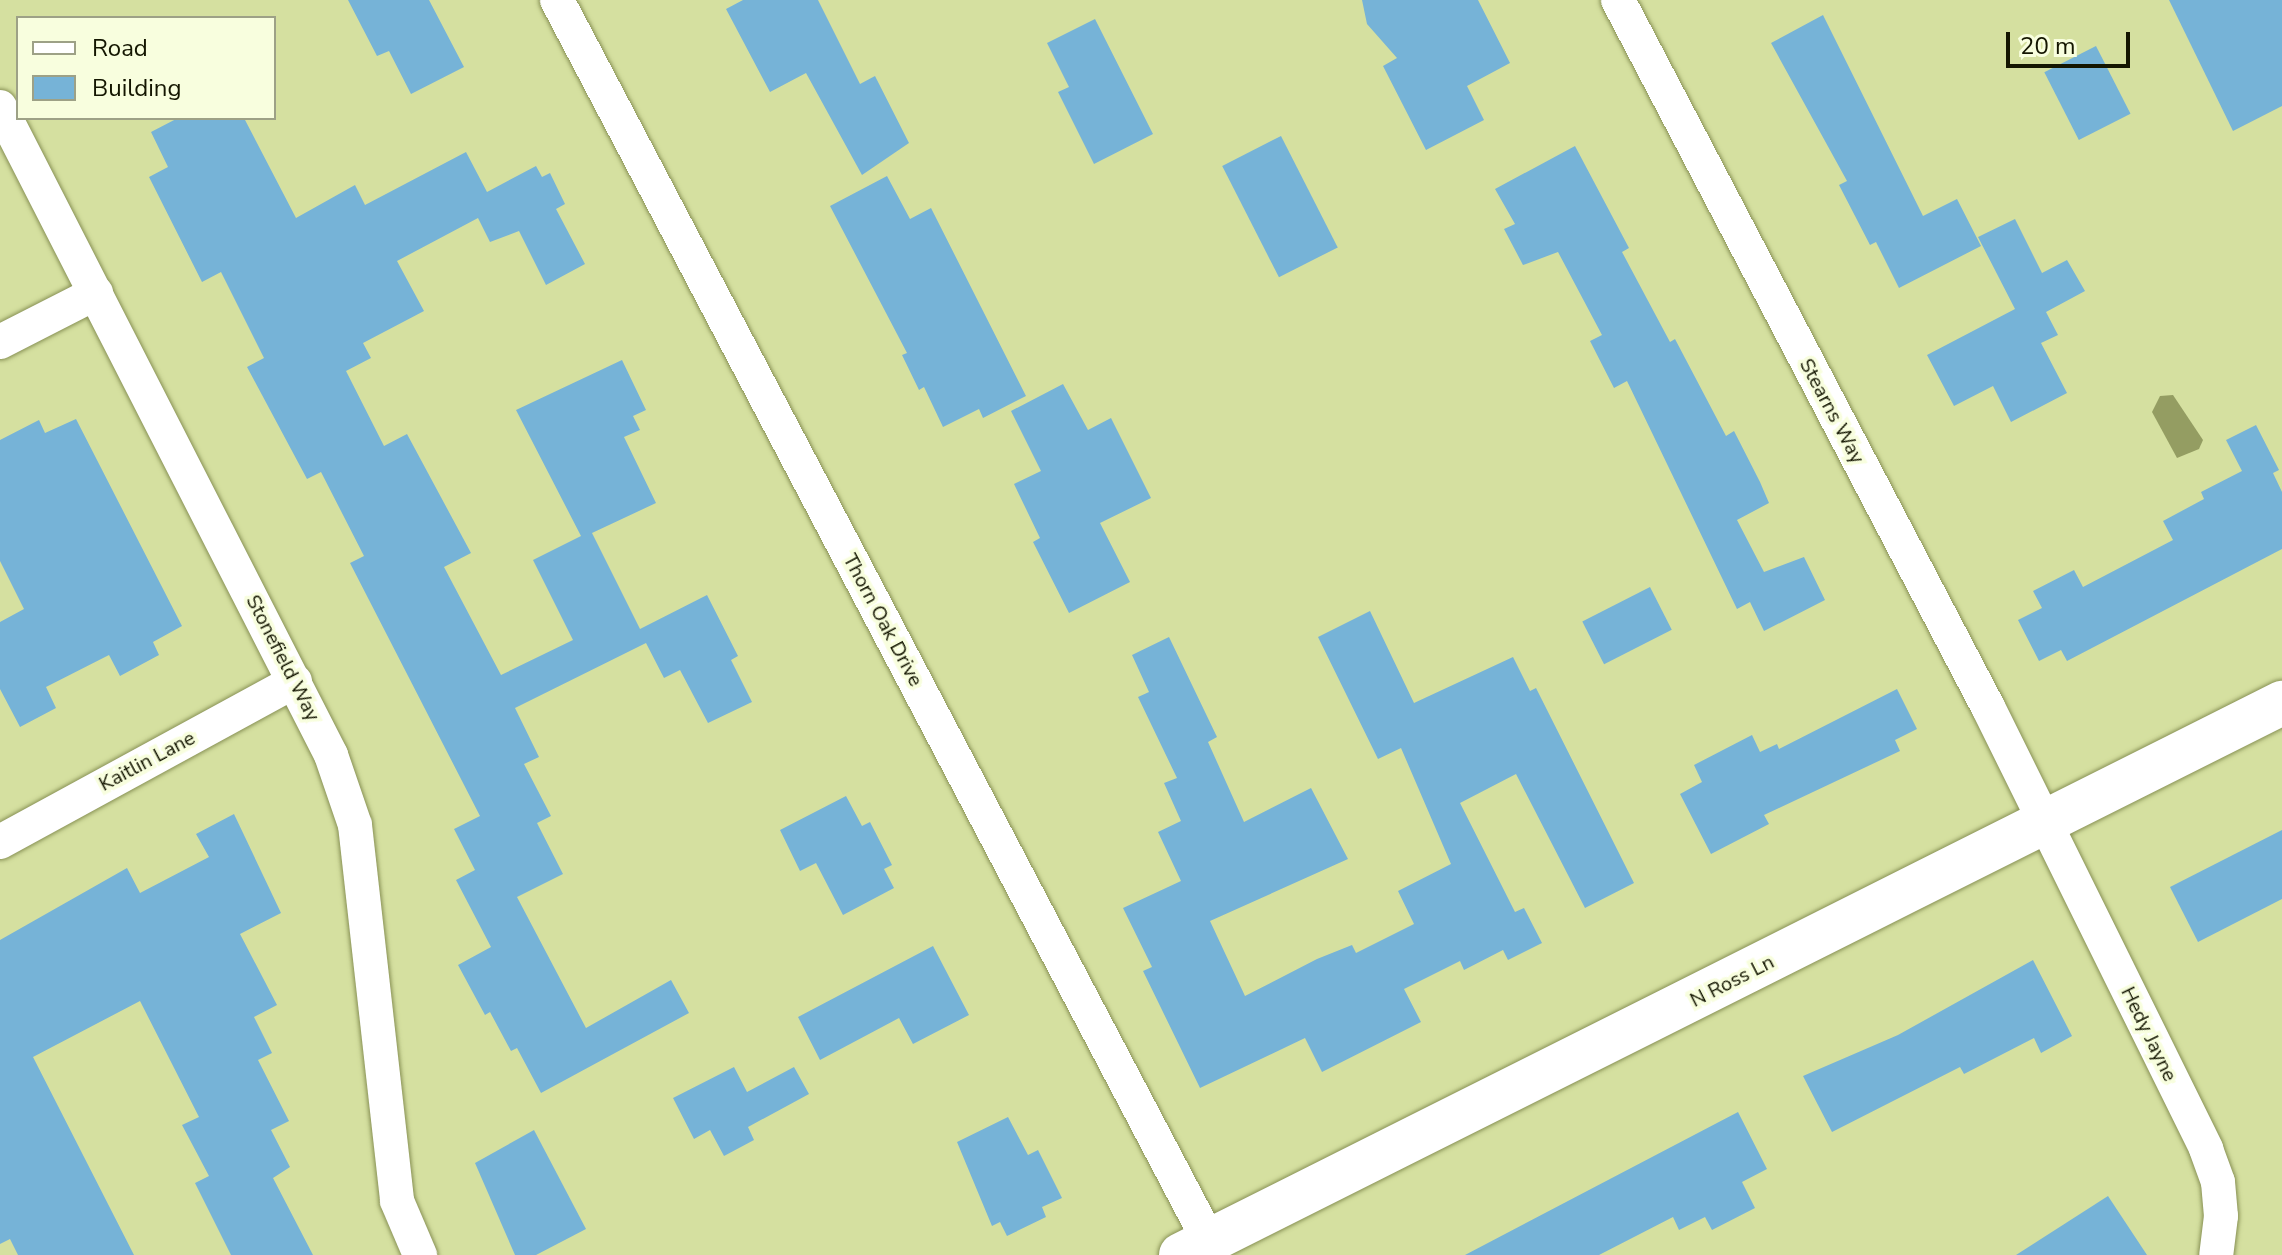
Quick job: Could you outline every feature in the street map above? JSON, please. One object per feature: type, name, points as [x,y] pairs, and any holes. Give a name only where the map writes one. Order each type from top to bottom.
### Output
[{"type":"main road","name":"N Ross Ln","points":[[1195,1248],[2282,703]]},
{"type":"street","name":"Thorn Oak Drive","points":[[557,0],[1195,1248]]},
{"type":"street","name":"Stearns Way","points":[[1618,0],[2046,822]]},
{"type":"street","name":"Stonefield Way","points":[[0,107],[331,755],[355,825],[388,1149],[397,1201],[420,1255]]},
{"type":"street","points":[[0,342],[96,293]]},
{"type":"street","name":"Kaitlin Lane","points":[[0,842],[295,681]]},
{"type":"street","name":"Hedy Jayne","points":[[2046,822],[2206,1149],[2220,1205],[2216,1255]]},
{"type":"shaded area","points":[[2173,395],[2203,440],[2199,449],[2177,458],[2152,412],[2160,396]]},
{"type":"building","points":[[348,0],[429,0],[464,67],[411,94],[389,51],[377,56]]},
{"type":"building","points":[[743,0],[818,0],[860,84],[875,76],[909,143],[862,175],[806,73],[770,92],[726,9]]},
{"type":"building","points":[[1362,0],[1478,0],[1510,63],[1467,86],[1484,120],[1426,150],[1383,66],[1397,58],[1367,24]]},
{"type":"building","points":[[2169,0],[2282,0],[2282,106],[2233,131]]},
{"type":"building","points":[[1823,15],[1923,216],[1957,199],[1981,246],[1899,288],[1876,242],[1870,245],[1839,185],[1847,181],[1771,43]]},
{"type":"building","points":[[1095,19],[1153,134],[1094,164],[1058,92],[1069,87],[1047,43]]},
{"type":"building","points":[[2096,46],[2131,114],[2079,140],[2044,72]]},
{"type":"building","points":[[174,120],[245,120],[296,218],[355,185],[365,205],[466,152],[487,192],[536,166],[542,177],[550,173],[565,204],[556,209],[585,264],[546,285],[519,231],[490,242],[478,218],[397,261],[424,311],[363,343],[371,358],[346,371],[384,446],[407,434],[471,553],[444,567],[501,675],[573,640],[533,560],[581,536],[516,410],[622,360],[646,410],[633,416],[640,430],[624,437],[656,503],[592,533],[640,629],[707,595],[738,656],[731,660],[752,702],[708,723],[680,670],[664,678],[646,643],[515,708],[539,757],[524,764],[551,816],[537,823],[563,874],[517,897],[586,1028],[671,980],[689,1013],[541,1093],[517,1048],[511,1051],[490,1012],[485,1015],[458,965],[491,947],[456,880],[475,870],[454,829],[480,816],[350,563],[364,556],[321,472],[307,479],[247,367],[264,358],[221,272],[202,282],[149,177],[168,167],[151,132]]},
{"type":"building","points":[[1281,136],[1338,247],[1279,277],[1222,166]]},
{"type":"building","points":[[1575,146],[1629,248],[1622,252],[1670,342],[1675,339],[1726,436],[1734,431],[1760,482],[1769,503],[1737,520],[1764,572],[1804,557],[1825,600],[1764,631],[1750,602],[1737,609],[1627,381],[1614,388],[1590,341],[1602,335],[1558,252],[1523,265],[1504,229],[1515,224],[1495,189]]},
{"type":"building","points":[[887,176],[910,219],[931,208],[1026,396],[983,418],[979,409],[943,427],[924,387],[919,390],[902,355],[907,353],[830,206]]},
{"type":"building","points":[[2015,219],[2042,273],[2067,260],[2085,291],[2046,312],[2058,335],[2041,343],[2067,393],[2011,422],[1993,386],[1954,406],[1927,355],[2015,309],[1978,237]]},
{"type":"building","points":[[1063,384],[1088,430],[1111,418],[1151,498],[1100,523],[1130,582],[1069,613],[1033,542],[1040,538],[1014,484],[1041,471],[1011,411]]},
{"type":"building","points":[[76,419],[182,626],[153,642],[159,655],[120,676],[109,655],[46,687],[56,708],[20,727],[0,689],[0,622],[24,609],[0,561],[0,440],[39,420],[45,433]]},
{"type":"building","points":[[2256,425],[2279,470],[2273,473],[2282,492],[2282,549],[2067,661],[2061,650],[2039,661],[2018,620],[2042,608],[2033,591],[2074,570],[2083,587],[2173,540],[2163,521],[2204,499],[2201,492],[2242,471],[2226,440]]},
{"type":"building","points":[[1650,587],[1672,630],[1604,664],[1582,622]]},
{"type":"building","points":[[1370,611],[1414,703],[1513,657],[1530,691],[1536,688],[1634,883],[1585,908],[1516,774],[1460,803],[1515,912],[1524,908],[1542,943],[1508,960],[1503,950],[1464,970],[1460,961],[1404,989],[1421,1022],[1322,1072],[1305,1038],[1200,1088],[1143,971],[1152,967],[1123,908],[1181,881],[1158,832],[1181,821],[1164,783],[1177,778],[1138,697],[1149,692],[1132,655],[1169,637],[1217,737],[1208,742],[1244,822],[1311,788],[1348,859],[1210,921],[1245,996],[1317,959],[1352,945],[1356,953],[1414,924],[1398,891],[1451,864],[1401,748],[1378,759],[1318,637]]},
{"type":"building","points":[[1897,689],[1917,729],[1895,740],[1900,751],[1764,815],[1769,824],[1711,854],[1680,794],[1702,782],[1694,765],[1752,735],[1760,752],[1777,744],[1779,749]]},
{"type":"building","points":[[846,796],[862,826],[870,822],[892,865],[884,869],[894,888],[843,915],[816,863],[800,871],[780,830]]},
{"type":"building","points":[[234,814],[281,913],[240,934],[277,1005],[254,1017],[272,1053],[258,1060],[289,1121],[271,1130],[290,1167],[273,1178],[313,1255],[231,1255],[195,1183],[209,1176],[182,1125],[199,1117],[140,1001],[33,1057],[134,1255],[18,1255],[10,1239],[0,1244],[0,940],[127,868],[140,893],[209,857],[196,834]]},
{"type":"building","points":[[2282,830],[2282,899],[2198,942],[2170,887]]},
{"type":"building","points":[[933,946],[969,1015],[913,1044],[899,1018],[820,1060],[798,1017]]},
{"type":"building","points":[[2033,960],[2072,1036],[2041,1053],[2034,1038],[1964,1074],[1960,1067],[1832,1132],[1803,1076],[1898,1035]]},
{"type":"building","points":[[734,1067],[747,1092],[794,1067],[809,1094],[748,1127],[754,1140],[724,1156],[710,1130],[694,1139],[673,1098]]},
{"type":"building","points":[[1738,1112],[1767,1169],[1742,1182],[1755,1208],[1712,1230],[1705,1217],[1679,1230],[1673,1217],[1599,1255],[1465,1255]]},
{"type":"building","points":[[1008,1117],[1028,1155],[1038,1150],[1062,1198],[1042,1207],[1046,1217],[1007,1236],[1000,1222],[992,1226],[957,1142]]},
{"type":"building","points":[[534,1130],[586,1229],[536,1255],[515,1255],[475,1163]]},
{"type":"building","points":[[2108,1196],[2147,1255],[2016,1255]]}]
